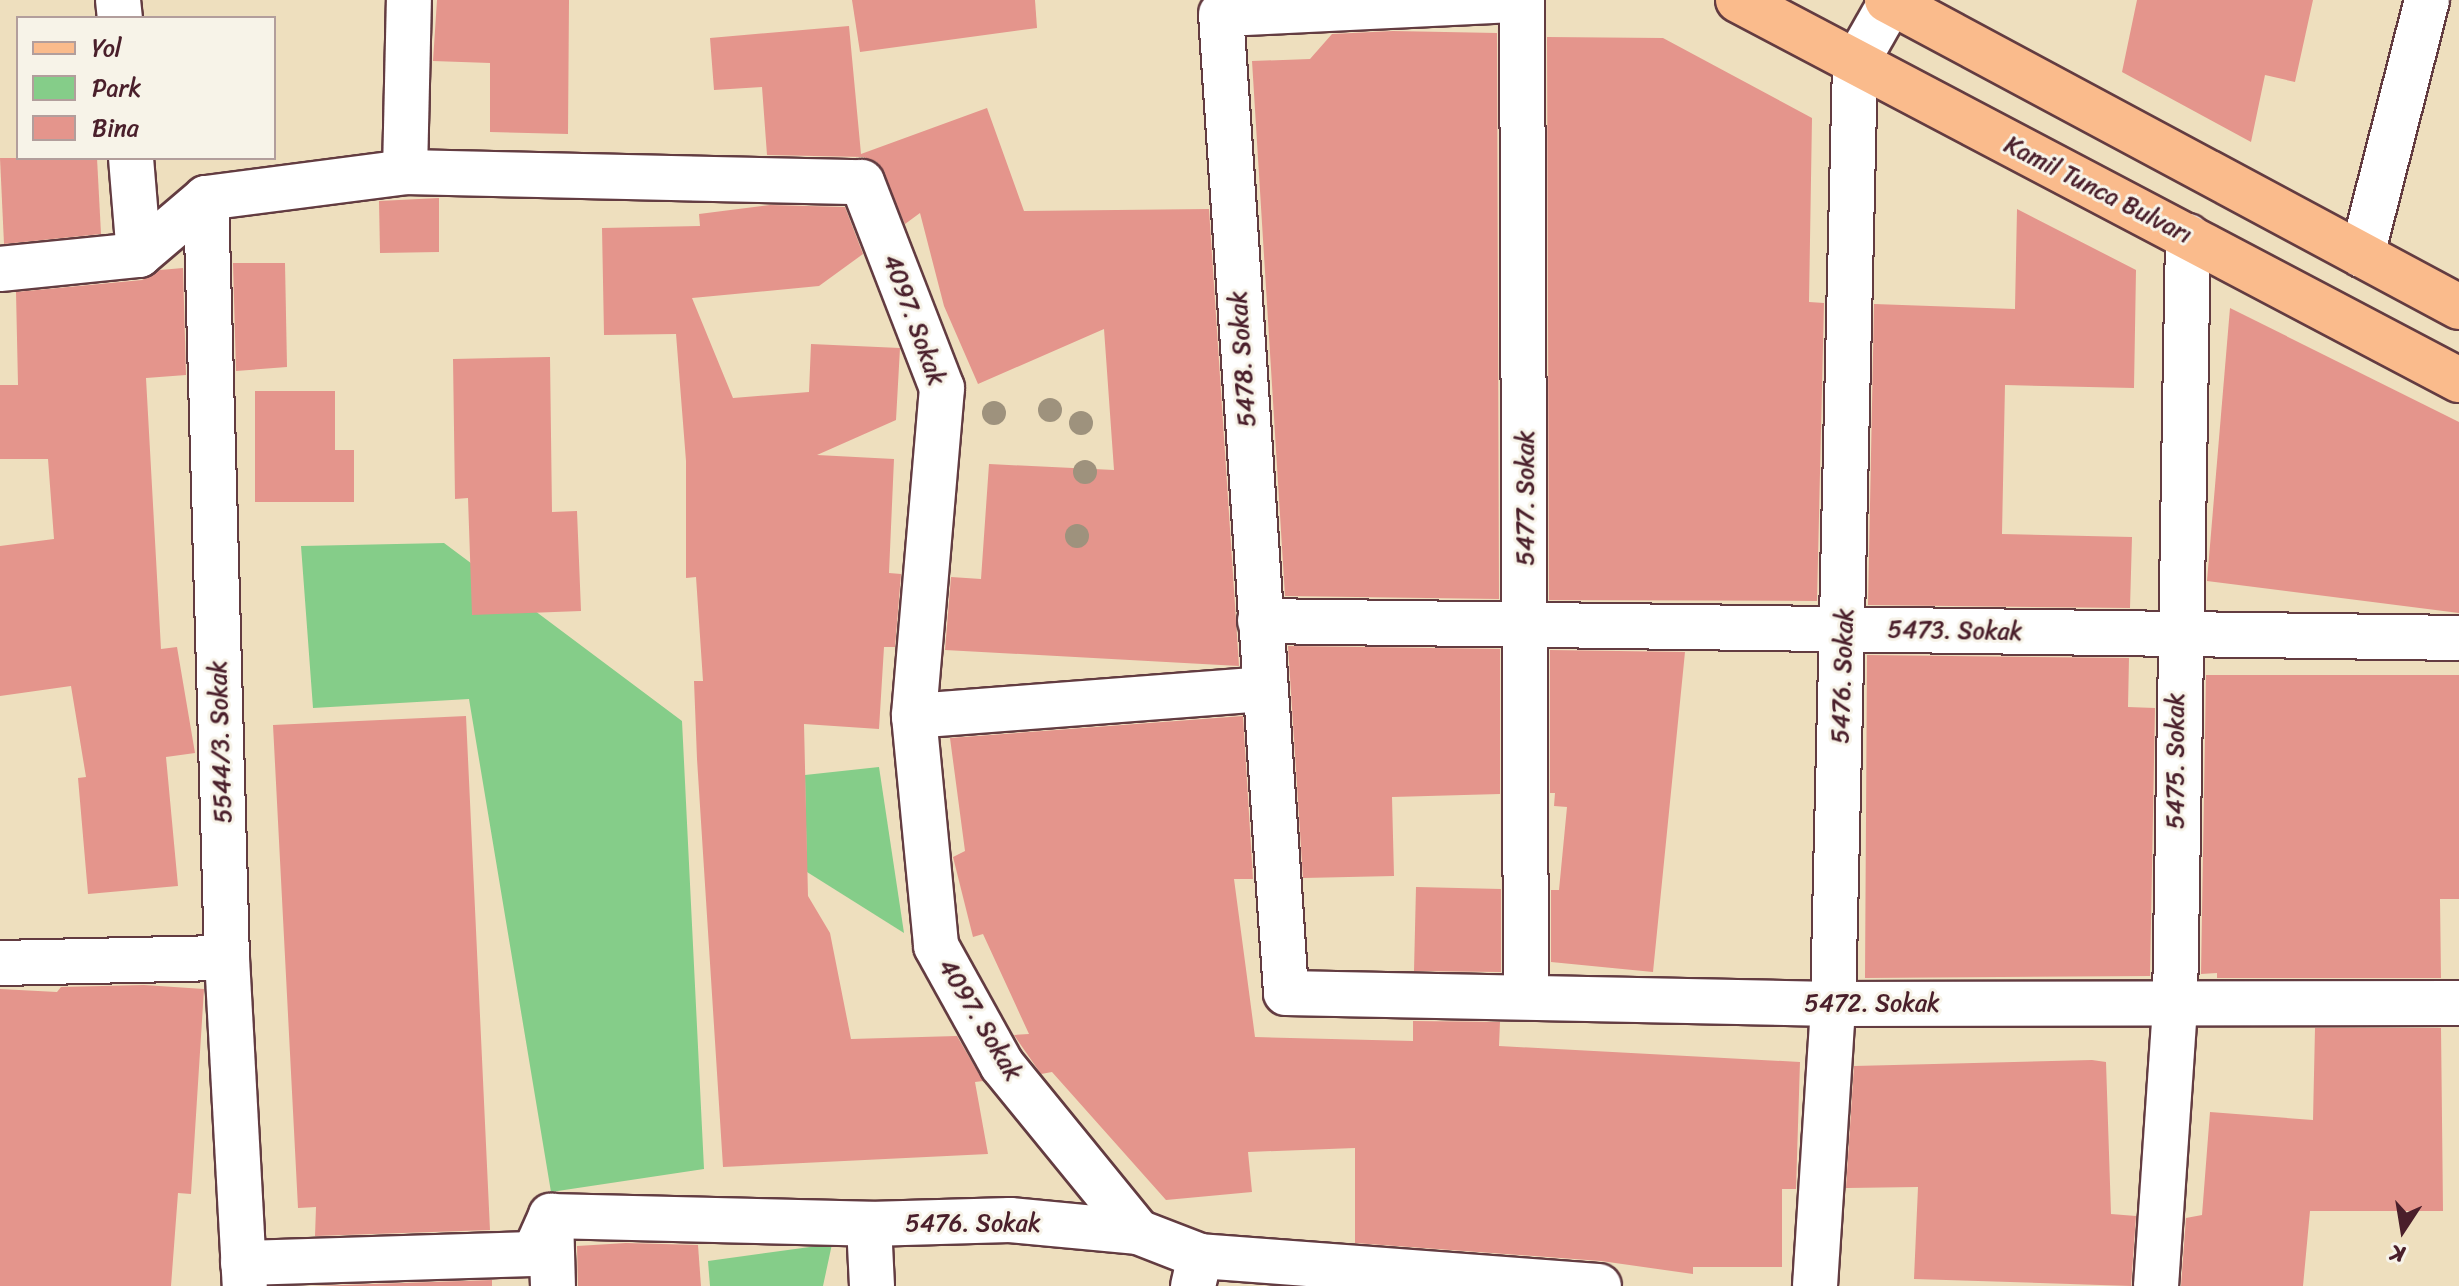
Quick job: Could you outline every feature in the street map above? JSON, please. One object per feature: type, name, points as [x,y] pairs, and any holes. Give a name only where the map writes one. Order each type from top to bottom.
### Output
[{"type":"main road","name":"Kamil Tunca Bulvarı","points":[[1738,0],[1855,65],[2459,380]]},
{"type":"main road","points":[[1890,0],[2459,307]]},
{"type":"street","points":[[405,172],[409,0]]},
{"type":"street","name":"5478. Sokak","points":[[1286,993],[1215,7],[1512,0]]},
{"type":"street","name":"5477. Sokak","points":[[1522,0],[1527,625],[1526,995]]},
{"type":"street","points":[[1855,65],[1890,0]]},
{"type":"street","points":[[2362,255],[2427,0]]},
{"type":"street","name":"5476. Sokak","points":[[1815,1286],[1833,1004],[1855,65]]},
{"type":"street","points":[[131,160],[139,255]]},
{"type":"street","name":"4097. Sokak","points":[[206,198],[405,172],[862,182],[942,388],[914,716],[936,946],[1002,1065],[1138,1232],[1197,1271]]},
{"type":"street","points":[[0,269],[139,255],[206,198]]},
{"type":"street","name":"5544/3. Sokak","points":[[206,198],[227,958],[244,1274]]},
{"type":"street","name":"5475. Sokak","points":[[2156,1286],[2175,1004],[2177,634],[2188,236]]},
{"type":"street","name":"5473. Sokak","points":[[1260,621],[2459,638]]},
{"type":"street","points":[[914,716],[1264,689]]},
{"type":"street","points":[[0,963],[227,958]]},
{"type":"street","name":"5472. Sokak","points":[[1286,993],[1526,995],[1833,1004],[2459,1003]]},
{"type":"street","points":[[244,1274],[534,1254],[551,1216]]},
{"type":"street","points":[[551,1216],[869,1224]]},
{"type":"street","points":[[551,1216],[553,1286]]},
{"type":"street","name":"5476. Sokak","points":[[872,1286],[869,1224],[1010,1220],[1138,1232]]},
{"type":"street","points":[[1197,1271],[1599,1286]]},
{"type":"green space","points":[[444,543],[682,721],[704,1169],[551,1192],[469,699],[313,708],[301,546]]},
{"type":"green space","points":[[879,767],[904,933],[807,872],[805,775]]},
{"type":"green space","points":[[832,1244],[823,1286],[710,1286],[708,1261]]},
{"type":"building","points":[[437,0],[569,0],[568,134],[490,132],[490,63],[433,61]]},
{"type":"building","points":[[852,0],[1035,0],[1037,28],[860,52]]},
{"type":"building","points":[[2137,0],[2313,0],[2295,82],[2265,75],[2251,142],[2122,72]]},
{"type":"building","points":[[849,26],[861,154],[987,108],[1024,211],[1209,209],[1239,666],[945,650],[951,577],[981,579],[989,464],[1114,470],[1104,329],[978,384],[944,306],[920,213],[905,224],[877,162],[863,157],[767,155],[762,87],[714,90],[710,38]]},
{"type":"building","points":[[1393,31],[1497,33],[1499,599],[1285,596],[1252,61],[1310,59],[1332,34]]},
{"type":"building","points":[[1547,37],[1663,38],[1812,118],[1809,302],[1824,303],[1817,601],[1549,600]]},
{"type":"building","points":[[0,158],[97,160],[101,234],[4,244]]},
{"type":"building","points":[[439,198],[439,252],[380,253],[379,201]]},
{"type":"building","points":[[770,205],[845,207],[863,254],[819,286],[692,298],[733,398],[809,392],[811,344],[900,348],[896,420],[817,455],[894,459],[889,573],[901,574],[895,647],[884,647],[879,729],[804,724],[808,896],[830,933],[851,1039],[957,1036],[983,1081],[975,1082],[988,1154],[723,1167],[697,759],[694,681],[703,681],[696,577],[686,578],[686,461],[676,334],[604,335],[602,228],[700,226],[699,214]]},
{"type":"building","points":[[2017,209],[2136,270],[2134,388],[2005,385],[2002,534],[2132,537],[2130,608],[1868,605],[1874,304],[2015,309]]},
{"type":"building","points":[[233,263],[285,263],[287,367],[236,371]]},
{"type":"building","points":[[183,268],[186,375],[146,378],[161,649],[177,647],[195,753],[166,757],[178,886],[88,894],[78,778],[86,777],[71,686],[0,696],[0,546],[54,539],[48,459],[0,459],[0,385],[18,385],[16,292],[142,280],[160,270]]},
{"type":"building","points":[[2230,308],[2459,422],[2459,613],[2207,581]]},
{"type":"building","points":[[550,357],[552,512],[577,511],[581,611],[472,615],[468,498],[455,499],[453,359]]},
{"type":"building","points":[[255,391],[335,391],[335,450],[354,450],[354,502],[255,502]]},
{"type":"building","points":[[1288,646],[1500,649],[1500,794],[1392,797],[1394,876],[1303,878]]},
{"type":"building","points":[[1550,650],[1685,652],[1653,972],[1551,962],[1551,890],[1559,890],[1567,807],[1554,806],[1555,793],[1550,793]]},
{"type":"building","points":[[1867,655],[2129,658],[2128,707],[2155,708],[2150,976],[1865,978]]},
{"type":"building","points":[[2206,675],[2459,675],[2459,899],[2440,899],[2441,978],[2217,978],[2217,973],[2201,974]]},
{"type":"building","points":[[466,716],[490,1230],[315,1236],[316,1207],[298,1208],[273,725]]},
{"type":"building","points":[[1243,716],[1253,879],[1234,879],[1255,1037],[1413,1041],[1413,1021],[1500,1022],[1499,1046],[1800,1062],[1796,1189],[1782,1189],[1782,1267],[1693,1267],[1693,1274],[1601,1261],[1355,1243],[1355,1148],[1248,1152],[1252,1192],[1166,1200],[1052,1072],[1041,1074],[1014,1035],[1029,1034],[983,934],[973,937],[953,857],[965,851],[950,738]]},
{"type":"building","points":[[1416,887],[1501,889],[1501,972],[1414,971]]},
{"type":"building","points":[[144,985],[204,989],[191,1194],[178,1193],[171,1286],[0,1286],[0,989],[57,992],[61,987]]},
{"type":"building","points":[[2315,1028],[2441,1028],[2443,1211],[2310,1211],[2303,1286],[2181,1286],[2186,1218],[2202,1215],[2210,1112],[2313,1120]]},
{"type":"building","points":[[2106,1062],[2111,1214],[2136,1216],[2131,1286],[1914,1279],[1918,1187],[1846,1188],[1854,1066]]},
{"type":"building","points":[[626,1243],[698,1245],[701,1286],[578,1286],[577,1246]]},
{"type":"building","points":[[492,1280],[492,1286],[313,1286]]}]
